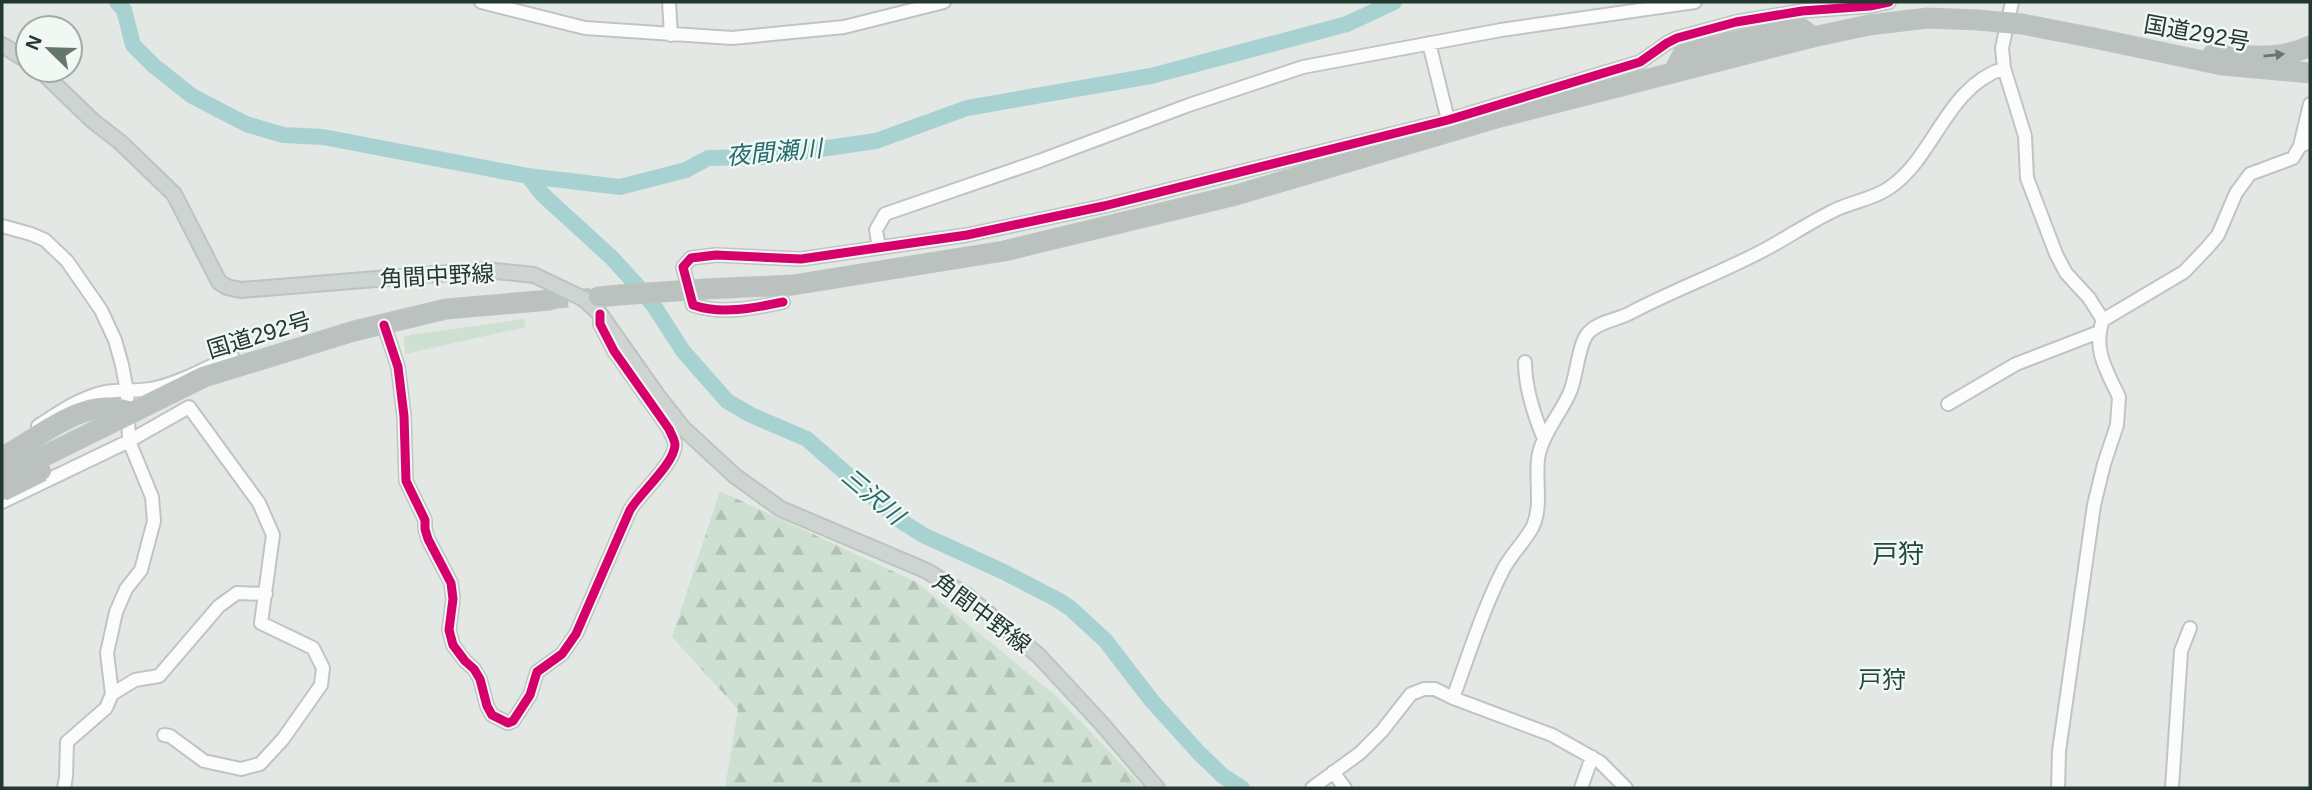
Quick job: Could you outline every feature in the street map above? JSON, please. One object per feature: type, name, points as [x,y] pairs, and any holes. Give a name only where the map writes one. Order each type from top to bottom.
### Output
[{"type":"highway","name":"国道292号","points":[[599,305],[619,295],[793,285],[1004,251],[1236,195],[1500,117],[1869,25],[1928,18],[2022,24],[2222,65],[2310,73]]},
{"type":"highway","points":[[2157,52],[2272,56],[2310,46]]},
{"type":"highway","name":"国道292号","points":[[2,477],[204,377],[256,360],[354,331],[446,309],[550,300]]},
{"type":"highway","points":[[2,491],[256,360]]},
{"type":"highway","points":[[2,457],[89,410],[107,408],[135,413]]},
{"type":"main road","name":"角間中野線","points":[[55,84],[174,194],[219,282],[227,287],[242,290],[486,270],[534,275],[599,305],[657,396],[683,428],[735,476],[780,509],[927,571],[967,596],[1039,656],[1157,788]]},
{"type":"street","points":[[481,2],[585,28],[732,38],[844,27],[944,2]]},
{"type":"street","points":[[670,2],[671,35]]},
{"type":"street","points":[[879,248],[876,230],[885,214],[1303,67],[1429,43],[1695,2]]},
{"type":"street","points":[[783,302],[752,308],[706,310],[693,305],[683,267],[691,258],[716,255],[801,259],[879,248],[967,235],[1104,206],[1448,120],[1640,62],[1677,38],[1736,23],[1802,11],[1889,2]]},
{"type":"street","points":[[2012,2],[2002,48],[2004,68],[2025,136],[2027,178],[2056,254],[2066,273],[2089,298],[2101,326],[2099,351],[2120,404],[2117,425],[2094,505],[2059,751],[2058,788]]},
{"type":"street","points":[[1429,43],[1448,120]]},
{"type":"street","points":[[1452,698],[1504,569],[1534,523],[1538,463],[1544,439],[1575,381],[1588,332],[1765,249],[1833,210],[1871,198],[1888,189],[1907,174],[1945,117],[1976,83],[2004,68]]},
{"type":"street","points":[[1948,404],[2016,364],[2101,326],[2184,272],[2218,235],[2236,193],[2250,174],[2293,158],[2305,144],[2310,104]]},
{"type":"street","points":[[2,226],[45,240],[67,261],[101,310],[119,353],[127,391],[129,441],[152,497],[154,521],[141,570],[126,589],[116,612],[107,653],[112,694],[106,708],[67,742],[64,788]]},
{"type":"street","points":[[384,325],[398,367],[404,416],[406,481],[425,520],[428,539],[451,583],[453,598],[449,630],[453,645],[480,679],[492,715],[508,723],[513,721],[530,695],[537,672],[562,654],[576,634],[630,510],[672,457],[675,444],[670,429],[614,351],[600,324],[599,305]]},
{"type":"street","points":[[2,448],[70,406],[103,393],[149,390],[169,384],[232,356]]},
{"type":"street","points":[[1525,362],[1529,396],[1544,439]]},
{"type":"street","points":[[2,502],[129,441],[188,407],[259,503],[273,535],[261,623],[313,648],[323,668],[321,685],[283,739],[260,764],[241,769],[204,761],[170,736],[164,735]]},
{"type":"street","points":[[112,694],[135,680],[159,676],[219,606],[237,593],[266,594]]},
{"type":"street","points":[[2172,788],[2181,651],[2190,628]]},
{"type":"street","points":[[1312,788],[1371,743],[1411,694],[1424,689],[1435,689],[1452,698],[1552,735],[1600,762],[1626,788]]},
{"type":"street","points":[[1581,788],[1592,757]]},
{"type":"street","points":[[1333,772],[1345,788]]},
{"type":"green space","points":[[524,319],[526,327],[405,354],[404,336]]},
{"type":"green space","points":[[720,491],[916,582],[1055,695],[1144,788],[725,788],[738,709],[672,637]]},
{"type":"waterway","name":"夜間瀬川","points":[[117,2],[124,10],[133,45],[153,65],[192,96],[246,124],[283,135],[323,137],[528,176],[620,187],[686,170],[708,158],[765,157],[876,141],[967,108],[1151,76],[1347,24],[1394,2]]},
{"type":"waterway","name":"三沢川","points":[[528,176],[542,194],[612,258],[643,292],[683,351],[727,401],[751,415],[807,439],[898,519],[923,535],[1004,572],[1070,608],[1105,640],[1152,701],[1199,753],[1223,776],[1242,788]]},
{"type":"tunnel","points":[[550,300],[591,297]]},
{"type":"cycle path","points":[[783,302],[726,310],[693,305],[683,267],[691,258],[716,255],[801,259],[967,235],[1104,206],[1448,120],[1640,62],[1677,38],[1736,22],[1802,11],[1889,2]]},
{"type":"cycle path","points":[[384,325],[398,367],[404,416],[406,481],[425,520],[428,539],[451,583],[453,599],[449,630],[453,645],[480,679],[492,715],[508,723],[513,721],[530,695],[537,672],[562,654],[576,634],[630,510],[669,461],[675,445],[669,429],[614,351],[600,324],[600,314]]},
{"type":"district","name":"戸狩","points":[[1898,554]]},
{"type":"district","name":"戸狩","points":[[1882,679]]}]
